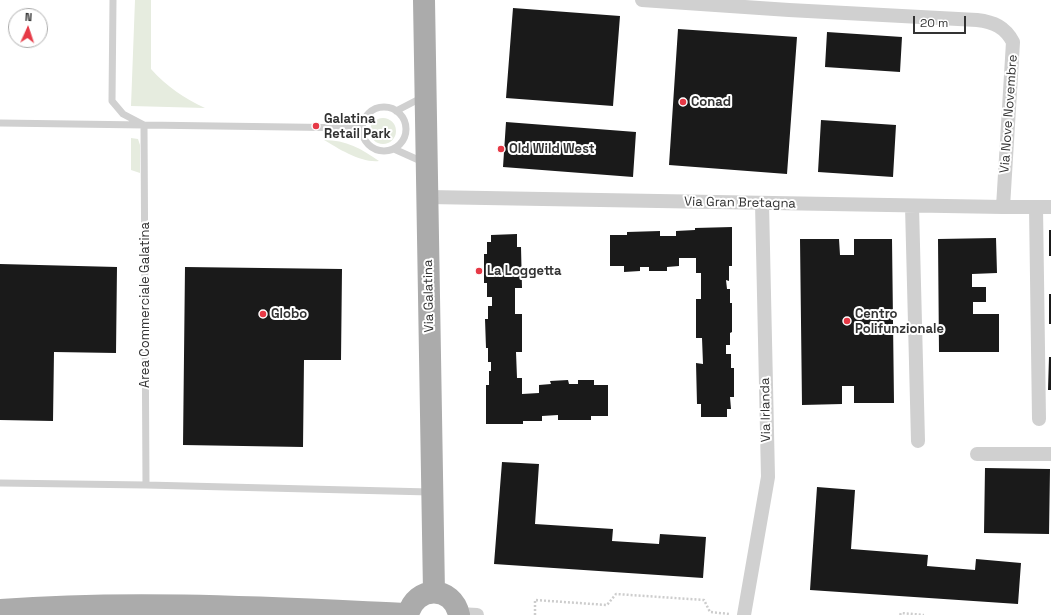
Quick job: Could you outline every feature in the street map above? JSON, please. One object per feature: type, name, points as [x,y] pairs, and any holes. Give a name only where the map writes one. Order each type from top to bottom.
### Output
[{"type":"main road","name":"Via Galatina","points":[[424,0],[427,96],[434,592]]},
{"type":"main road","points":[[0,610],[37,611],[175,605],[233,610],[408,615],[414,601],[420,596],[434,592],[450,598],[465,615]]},
{"type":"street","name":"Via Nove Novembre","points":[[642,0],[789,10],[978,20],[998,25],[1009,33],[1013,42],[1003,207]]},
{"type":"street","name":"Via Gran Bretagna","points":[[428,197],[912,206],[1051,207]]},
{"type":"street","name":"Via Irlanda","points":[[744,615],[768,477],[762,203]]},
{"type":"street","points":[[912,206],[918,441]]},
{"type":"street","points":[[1036,207],[1039,419]]},
{"type":"street","points":[[978,454],[1051,454]]},
{"type":"lane","points":[[113,0],[112,101],[123,114],[144,125]]},
{"type":"lane","points":[[396,111],[427,96]]},
{"type":"lane","points":[[394,149],[403,140],[406,127],[404,121],[396,111],[381,107],[374,110],[363,120],[362,128],[366,142],[372,148],[379,151],[394,149],[428,164]]},
{"type":"lane","points":[[0,123],[362,128]]},
{"type":"lane","name":"Area Commerciale Galatina","points":[[144,125],[146,485]]},
{"type":"lane","points":[[0,483],[432,492]]},
{"type":"path","points":[[535,615],[535,600],[607,605],[616,594],[704,600],[710,612],[737,614]]},
{"type":"path","points":[[900,615],[901,613],[924,615]]},
{"type":"shaded area","points":[[135,0],[151,0],[151,69],[176,92],[205,108],[131,106]]},
{"type":"shaded area","points":[[383,118],[392,122],[396,131],[392,140],[383,144],[374,140],[370,131],[374,122]]},
{"type":"shaded area","points":[[131,138],[138,139],[140,145],[140,173],[131,170]]},
{"type":"shaded area","points":[[324,140],[347,143],[379,161],[358,158]]},
{"type":"building","points":[[513,8],[620,16],[613,106],[506,98]]},
{"type":"building","points":[[678,29],[797,37],[787,174],[669,165]]},
{"type":"building","points":[[827,32],[902,37],[900,72],[825,67]]},
{"type":"building","points":[[821,120],[896,125],[893,177],[818,172]]},
{"type":"building","points":[[506,122],[636,132],[633,177],[503,167]]},
{"type":"building","points":[[732,227],[732,266],[729,266],[729,281],[726,280],[727,289],[730,289],[730,303],[732,303],[732,332],[730,333],[730,345],[726,345],[726,354],[731,354],[731,368],[734,368],[734,397],[730,397],[731,409],[727,409],[727,417],[701,417],[701,404],[697,404],[696,363],[703,364],[702,338],[696,338],[696,299],[701,299],[701,273],[696,273],[696,258],[679,258],[679,266],[667,267],[667,271],[649,271],[649,267],[640,267],[640,271],[624,272],[624,266],[610,266],[610,235],[627,235],[627,232],[660,231],[660,236],[676,236],[676,231],[695,230],[695,228]]},
{"type":"building","points":[[1049,230],[1051,230],[1051,256],[1049,256]]},
{"type":"building","points":[[517,234],[517,247],[521,247],[522,288],[515,288],[515,314],[522,314],[522,352],[516,352],[517,378],[522,378],[522,394],[539,393],[539,385],[551,384],[550,381],[568,380],[569,384],[578,384],[578,380],[594,380],[594,385],[608,385],[608,416],[591,416],[591,420],[558,420],[558,415],[542,416],[542,421],[523,421],[523,424],[486,424],[486,385],[489,385],[489,371],[491,371],[491,362],[488,362],[488,348],[486,348],[485,319],[488,319],[488,306],[492,306],[492,297],[487,297],[487,283],[484,283],[484,254],[487,254],[487,242],[491,242],[491,235]]},
{"type":"building","points":[[996,238],[997,273],[972,274],[972,287],[986,287],[986,302],[973,302],[973,314],[999,314],[999,352],[939,352],[938,239]]},
{"type":"building","name":"Centro Polifunzionale","points":[[800,239],[839,239],[840,255],[854,255],[854,239],[892,239],[894,403],[854,403],[854,386],[842,386],[842,404],[802,405]]},
{"type":"building","points":[[0,264],[117,267],[116,353],[54,352],[53,421],[0,420]]},
{"type":"building","name":"Globo","points":[[185,267],[342,269],[341,360],[304,360],[303,447],[183,445]]},
{"type":"building","points":[[1049,294],[1051,294],[1051,324],[1049,324]]},
{"type":"building","points":[[1049,357],[1051,357],[1051,390],[1048,390]]},
{"type":"building","points":[[502,462],[539,464],[535,524],[613,529],[612,541],[659,544],[660,534],[706,537],[703,578],[494,564]]},
{"type":"building","points":[[985,468],[1050,469],[1049,534],[984,533]]},
{"type":"building","points":[[817,487],[855,490],[851,549],[928,555],[927,566],[975,570],[976,559],[1021,563],[1018,604],[810,590]]},
{"type":"place","name":"Conad","points":[[683,102]]},
{"type":"place","name":"Galatina Retail Park","points":[[316,126]]},
{"type":"place","name":"Old Wild West","points":[[501,149]]},
{"type":"place","name":"La Loggetta","points":[[479,271]]},
{"type":"place","name":"Globo","points":[[263,314]]},
{"type":"place","name":"Centro Polifunzionale","points":[[847,321]]}]
